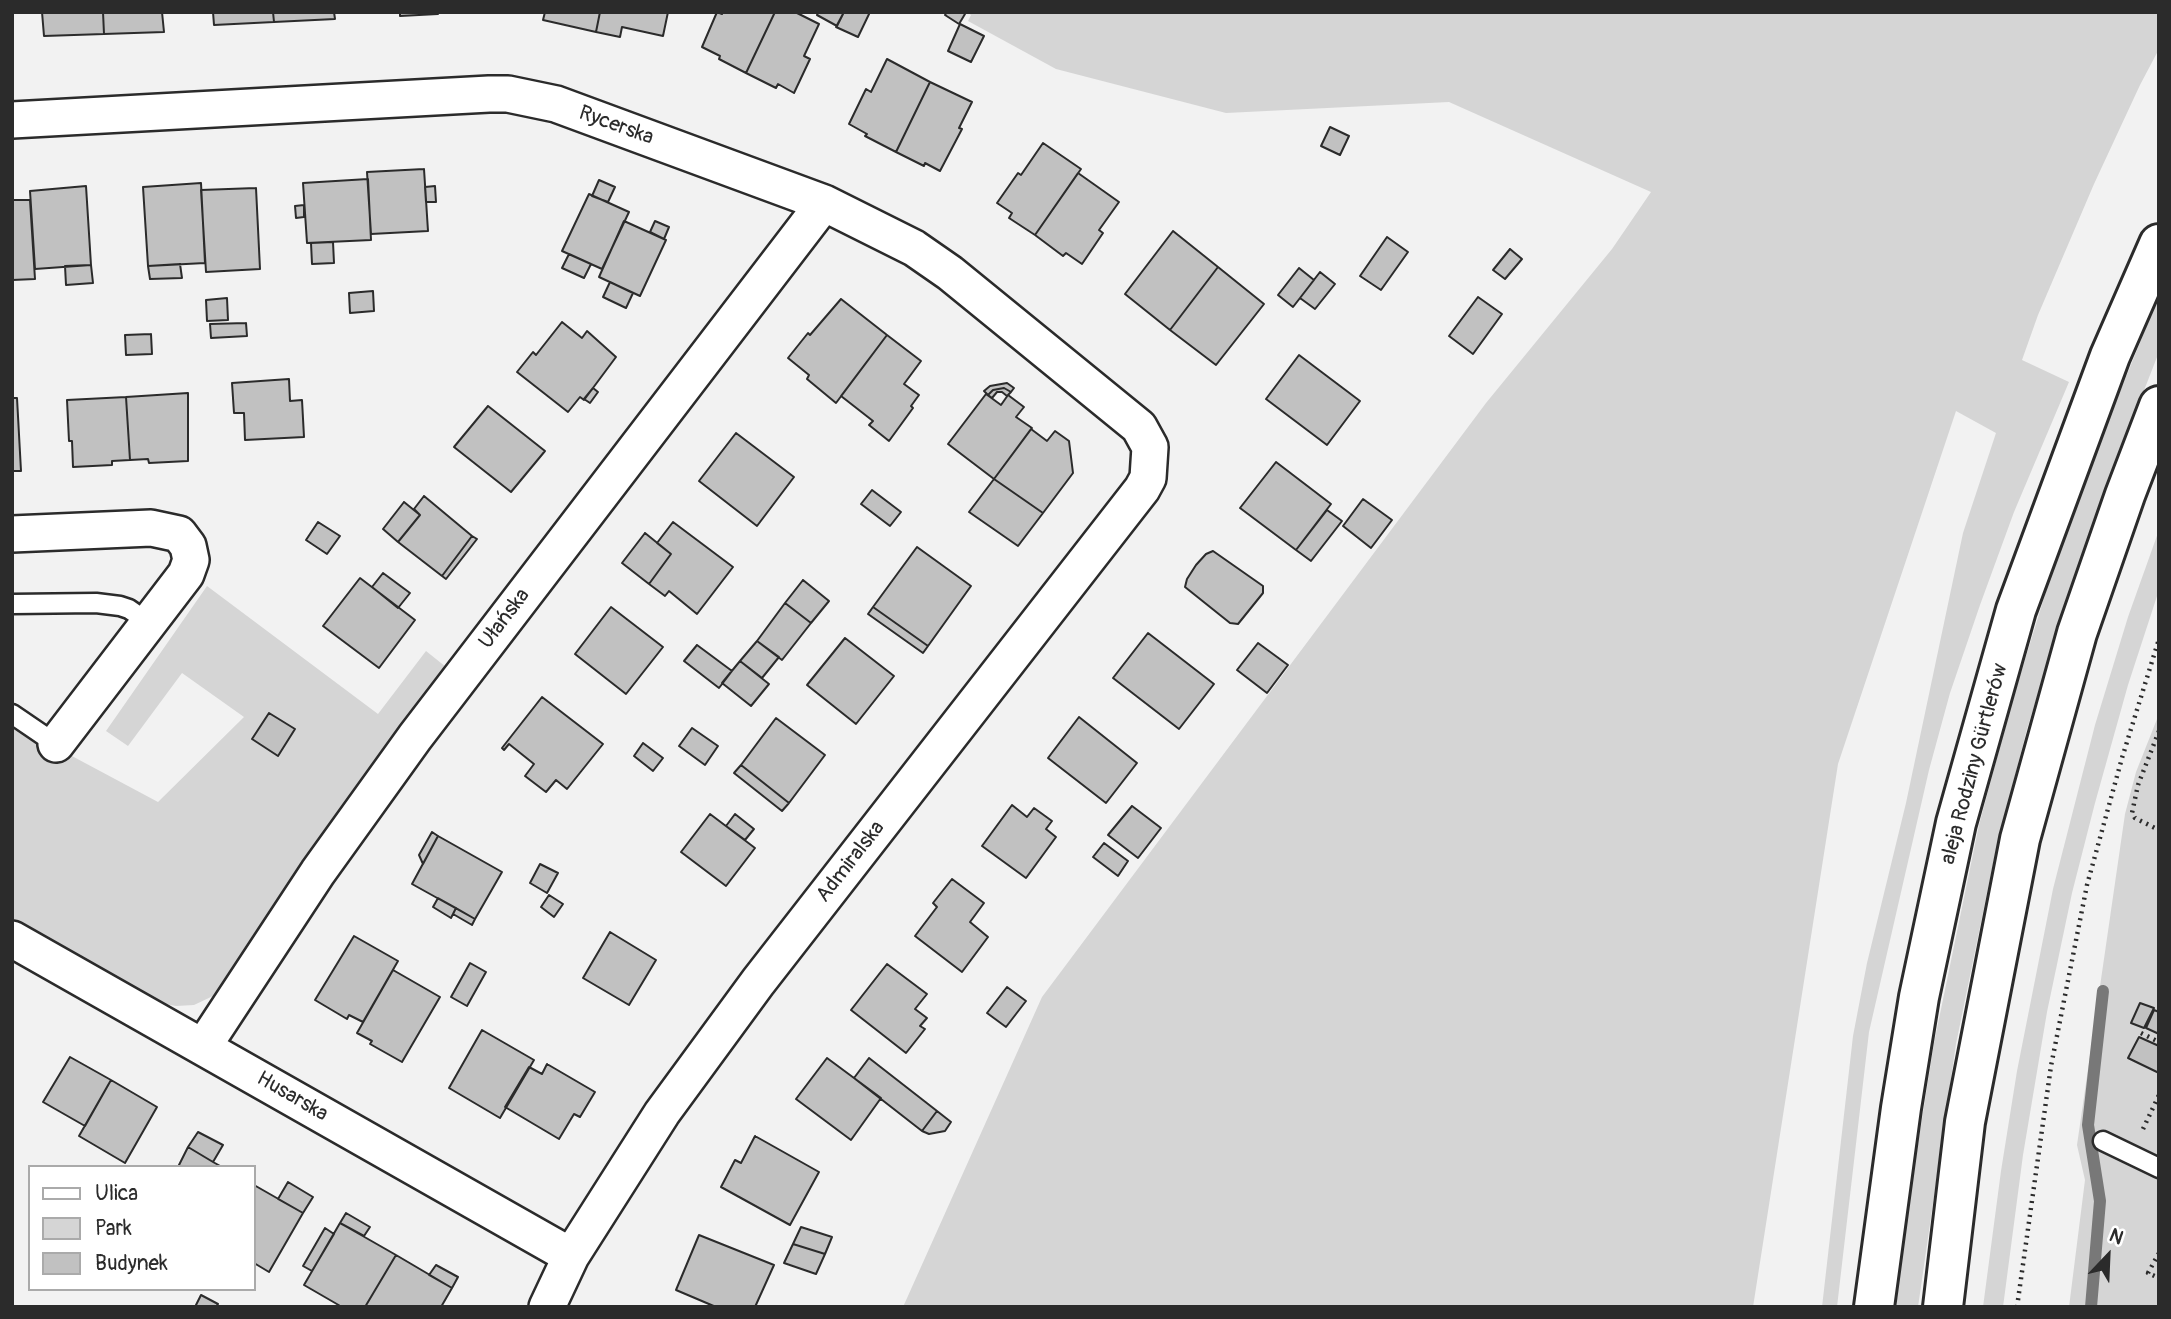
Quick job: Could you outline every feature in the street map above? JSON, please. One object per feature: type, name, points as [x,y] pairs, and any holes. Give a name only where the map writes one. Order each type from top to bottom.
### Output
[{"type":"main road","name":"aleja Rodziny Gürtlerów","points":[[1874,1307],[1919,998],[1956,823],[2017,610],[2110,356],[2159,244]]},
{"type":"main road","points":[[1943,1307],[1965,1122],[2020,839],[2077,633],[2159,406]]},
{"type":"street","name":"Rycerska","points":[[12,120],[508,94],[556,104],[824,203],[915,248],[950,273],[1139,427]]},
{"type":"street","name":"Ułańska","points":[[203,1047],[318,872],[415,737],[824,203]]},
{"type":"street","name":"Admiralska","points":[[547,1307],[571,1256],[662,1113],[758,982],[1142,489],[1148,478],[1150,447],[1139,427]]},
{"type":"street","points":[[12,534],[151,528],[179,534],[188,546],[191,560],[186,574],[56,744]]},
{"type":"street","name":"Husarska","points":[[12,939],[571,1256]]},
{"type":"lane","points":[[12,604],[96,603],[120,606],[149,623]]},
{"type":"lane","points":[[12,714],[56,744]]},
{"type":"lane","points":[[2103,1142],[2159,1168]]},
{"type":"path","points":[[2017,1307],[2051,1066],[2087,885],[2159,639]]},
{"type":"path","points":[[2159,731],[2138,785],[2132,813],[2135,818],[2159,830]]},
{"type":"path","points":[[2141,1033],[2159,1042]]},
{"type":"path","points":[[2130,1155],[2159,1095]]},
{"type":"path","points":[[2159,1253],[2148,1273],[2159,1278]]},
{"type":"green space","points":[[967,12],[2159,12],[2159,49],[2094,184],[2038,315],[2022,360],[2069,382],[2014,512],[1980,605],[1950,693],[1929,770],[1869,1032],[1837,1307],[1822,1307],[1853,1036],[1963,533],[1996,433],[1956,411],[1838,764],[1753,1307],[903,1307],[1042,997],[1486,403],[1612,249],[1651,192],[1449,102],[1226,113],[1056,69],[968,21],[971,15]]},
{"type":"green space","points":[[2159,296],[2159,352],[2076,571],[2027,729],[1995,854],[1956,1044],[1918,1307],[1896,1307],[1906,1220],[1934,1043],[1979,825],[2012,702],[2048,585],[2095,453]]},
{"type":"green space","points":[[2159,530],[2159,590],[2128,685],[2095,803],[2072,893],[2047,1012],[2023,1155],[2003,1307],[1983,1307],[2017,1071],[2053,889],[2095,725],[2128,617]]},
{"type":"green space","points":[[207,586],[378,714],[426,651],[446,667],[263,921],[213,996],[194,1005],[176,1006],[160,1003],[12,918],[12,724],[158,802],[244,717],[182,673],[128,746],[106,731]]},
{"type":"green space","points":[[2159,714],[2159,1307],[2069,1307],[2085,1180],[2077,1145],[2125,814],[2136,772]]},
{"type":"building","points":[[42,12],[103,12],[104,34],[44,36]]},
{"type":"building","points":[[103,12],[162,12],[164,32],[104,34]]},
{"type":"building","points":[[213,12],[273,12],[274,22],[214,25]]},
{"type":"building","points":[[273,12],[334,12],[335,19],[274,22]]},
{"type":"building","points":[[400,12],[438,12],[438,14],[400,16]]},
{"type":"building","points":[[545,12],[600,12],[596,32],[543,20]]},
{"type":"building","points":[[600,12],[668,12],[663,36],[622,27],[620,37],[596,32]]},
{"type":"building","points":[[717,12],[775,12],[746,73],[702,47]]},
{"type":"building","points":[[775,12],[795,12],[819,24],[804,56],[810,59],[794,93],[778,84],[776,88],[746,73]]},
{"type":"building","points":[[818,12],[844,12],[837,26],[817,15]]},
{"type":"building","points":[[844,12],[870,12],[858,37],[836,27]]},
{"type":"building","points":[[947,12],[965,14],[959,24],[945,15]]},
{"type":"building","points":[[960,24],[984,36],[971,62],[948,51]]},
{"type":"building","points":[[887,59],[930,82],[896,152],[865,136],[867,134],[849,124],[866,89],[871,92]]},
{"type":"building","points":[[930,82],[972,102],[959,128],[962,129],[940,171],[896,152]]},
{"type":"building","points":[[1330,127],[1349,136],[1340,155],[1321,146]]},
{"type":"building","points":[[1043,143],[1081,169],[1035,235],[1009,218],[1012,213],[997,203]]},
{"type":"building","points":[[424,169],[428,231],[371,234],[367,172]]},
{"type":"building","points":[[1078,173],[1119,202],[1099,230],[1103,233],[1082,264],[1066,253],[1063,256],[1035,235]]},
{"type":"building","points":[[368,179],[371,240],[307,243],[303,183]]},
{"type":"building","points":[[599,180],[615,187],[608,202],[592,196]]},
{"type":"building","points":[[201,183],[205,263],[148,266],[143,187]]},
{"type":"building","points":[[86,186],[91,265],[35,269],[30,191]]},
{"type":"building","points":[[435,186],[436,202],[426,202],[425,187]]},
{"type":"building","points":[[256,188],[260,269],[206,272],[201,190]]},
{"type":"building","points":[[589,194],[629,212],[602,269],[562,251]]},
{"type":"building","points":[[12,200],[30,200],[35,279],[12,280]]},
{"type":"building","points":[[304,205],[304,217],[296,218],[295,206]]},
{"type":"building","points":[[624,221],[666,240],[640,296],[599,277]]},
{"type":"building","points":[[655,221],[669,227],[664,239],[650,232]]},
{"type":"building","points":[[1173,231],[1218,267],[1170,330],[1125,294]]},
{"type":"building","points":[[1387,237],[1408,252],[1381,290],[1360,276]]},
{"type":"building","points":[[333,242],[334,263],[312,264],[311,243]]},
{"type":"building","points":[[1510,249],[1522,259],[1505,279],[1493,270]]},
{"type":"building","points":[[569,254],[591,264],[584,278],[562,268]]},
{"type":"building","points":[[180,264],[182,278],[150,279],[148,266]]},
{"type":"building","points":[[91,265],[93,283],[66,285],[65,266]]},
{"type":"building","points":[[1218,267],[1264,304],[1216,365],[1170,330]]},
{"type":"building","points":[[1299,268],[1314,280],[1293,307],[1278,295]]},
{"type":"building","points":[[1320,272],[1335,284],[1315,309],[1300,298]]},
{"type":"building","points":[[610,282],[633,293],[626,308],[603,297]]},
{"type":"building","points":[[373,291],[374,311],[350,313],[349,293]]},
{"type":"building","points":[[1478,297],[1502,314],[1473,354],[1449,336]]},
{"type":"building","points":[[227,298],[228,320],[207,321],[206,300]]},
{"type":"building","points":[[841,299],[887,335],[836,403],[807,379],[809,375],[788,358]]},
{"type":"building","points":[[562,322],[582,338],[587,331],[616,357],[584,400],[580,397],[568,412],[517,372],[533,352],[536,355]]},
{"type":"building","points":[[246,323],[247,336],[211,338],[210,324]]},
{"type":"building","points":[[151,334],[152,354],[126,355],[125,335]]},
{"type":"building","points":[[887,335],[921,361],[904,384],[919,395],[889,441],[869,425],[873,421],[841,396]]},
{"type":"building","points":[[1299,355],[1360,401],[1327,445],[1266,399]]},
{"type":"building","points":[[289,379],[290,401],[302,400],[304,437],[245,440],[244,413],[234,413],[232,383]]},
{"type":"building","points":[[1007,383],[1014,388],[1011,392],[1004,388],[993,390],[988,395],[984,391],[990,386]]},
{"type":"building","points":[[593,388],[598,392],[590,403],[584,399]]},
{"type":"building","points":[[1004,388],[1011,392],[1007,396],[1002,392],[997,392],[992,398],[988,395],[993,390]]},
{"type":"building","points":[[188,393],[188,461],[149,463],[148,459],[130,460],[126,397]]},
{"type":"building","points":[[986,394],[1001,405],[1008,395],[1024,407],[1016,417],[1032,428],[994,479],[948,444]]},
{"type":"building","points":[[126,397],[130,460],[112,461],[112,465],[73,467],[67,400]]},
{"type":"building","points":[[12,398],[17,398],[21,471],[12,471]]},
{"type":"building","points":[[488,406],[545,451],[511,492],[454,447]]},
{"type":"building","points":[[1031,429],[1047,441],[1055,431],[1069,441],[1073,473],[1043,513],[994,479]]},
{"type":"building","points":[[736,433],[794,477],[757,526],[699,481]]},
{"type":"building","points":[[1276,462],[1331,504],[1296,550],[1240,508]]},
{"type":"building","points":[[994,479],[1043,513],[1018,546],[969,512]]},
{"type":"building","points":[[872,490],[901,512],[890,526],[861,504]]},
{"type":"building","points":[[424,496],[472,536],[442,576],[398,542],[420,515],[414,509]]},
{"type":"building","points":[[1363,499],[1392,520],[1371,548],[1343,526]]},
{"type":"building","points":[[404,502],[420,515],[398,542],[383,529]]},
{"type":"building","points":[[1327,510],[1342,521],[1311,561],[1296,550]]},
{"type":"building","points":[[318,522],[340,536],[327,554],[306,540]]},
{"type":"building","points":[[673,522],[733,567],[697,614],[669,591],[665,596],[649,584],[671,554],[657,543]]},
{"type":"building","points":[[645,533],[671,554],[649,584],[622,563]]},
{"type":"building","points":[[472,536],[477,539],[446,579],[442,576]]},
{"type":"building","points":[[917,547],[971,586],[928,646],[873,607]]},
{"type":"building","points":[[1213,551],[1263,586],[1263,593],[1238,624],[1230,623],[1185,587],[1196,565],[1206,554]]},
{"type":"building","points":[[383,573],[410,593],[398,608],[372,587]]},
{"type":"building","points":[[360,578],[415,620],[379,668],[323,626]]},
{"type":"building","points":[[803,580],[829,601],[811,623],[785,603]]},
{"type":"building","points":[[785,603],[811,623],[782,660],[757,641]]},
{"type":"building","points":[[611,607],[663,647],[626,694],[575,654]]},
{"type":"building","points":[[873,607],[928,646],[923,653],[868,614]]},
{"type":"building","points":[[1148,633],[1214,684],[1179,729],[1113,678]]},
{"type":"building","points":[[845,638],[894,676],[856,724],[807,685]]},
{"type":"building","points":[[757,641],[779,657],[762,678],[740,661]]},
{"type":"building","points":[[1258,643],[1288,665],[1267,693],[1237,670]]},
{"type":"building","points":[[697,645],[732,671],[719,688],[684,661]]},
{"type":"building","points":[[740,661],[769,684],[751,706],[722,683]]},
{"type":"building","points":[[542,697],[603,744],[567,789],[556,780],[546,792],[525,776],[534,764],[509,744],[504,750],[502,748]]},
{"type":"building","points":[[269,713],[295,729],[278,756],[252,739]]},
{"type":"building","points":[[1079,717],[1137,763],[1106,803],[1048,758]]},
{"type":"building","points":[[776,718],[825,755],[789,803],[741,765]]},
{"type":"building","points":[[692,728],[718,746],[705,765],[679,746]]},
{"type":"building","points":[[643,743],[663,758],[653,771],[634,756]]},
{"type":"building","points":[[741,765],[789,803],[782,811],[734,773]]},
{"type":"building","points":[[1012,805],[1027,817],[1034,808],[1052,821],[1046,829],[1056,837],[1026,878],[982,846]]},
{"type":"building","points":[[1132,806],[1161,828],[1138,858],[1108,835]]},
{"type":"building","points":[[710,814],[755,848],[726,886],[681,852]]},
{"type":"building","points":[[735,814],[754,829],[745,840],[726,826]]},
{"type":"building","points":[[432,832],[438,836],[423,864],[419,855]]},
{"type":"building","points":[[438,836],[502,872],[475,919],[412,884]]},
{"type":"building","points":[[1104,843],[1128,861],[1118,876],[1093,857]]},
{"type":"building","points":[[540,864],[558,873],[547,893],[530,883]]},
{"type":"building","points":[[952,879],[984,903],[970,922],[988,937],[962,972],[915,936],[937,907],[933,903]]},
{"type":"building","points":[[549,895],[563,904],[554,917],[541,907]]},
{"type":"building","points":[[438,898],[456,908],[451,918],[433,907]]},
{"type":"building","points":[[456,908],[475,919],[472,925],[453,914]]},
{"type":"building","points":[[610,932],[656,960],[629,1005],[583,978]]},
{"type":"building","points":[[354,936],[398,961],[363,1022],[349,1015],[347,1019],[315,1000]]},
{"type":"building","points":[[470,963],[486,972],[467,1006],[451,997]]},
{"type":"building","points":[[887,964],[927,994],[915,1009],[927,1018],[920,1026],[925,1029],[906,1053],[851,1010]]},
{"type":"building","points":[[393,970],[440,997],[402,1062],[370,1044],[372,1041],[357,1033]]},
{"type":"building","points":[[1007,987],[1026,1001],[1006,1027],[987,1013]]},
{"type":"building","points":[[2140,1003],[2154,1008],[2144,1028],[2131,1023]]},
{"type":"building","points":[[2154,1010],[2159,1012],[2159,1034],[2146,1028]]},
{"type":"building","points":[[482,1030],[534,1060],[500,1118],[449,1088]]},
{"type":"building","points":[[2139,1037],[2159,1046],[2159,1073],[2128,1058]]},
{"type":"building","points":[[70,1057],[111,1080],[85,1126],[43,1102]]},
{"type":"building","points":[[827,1058],[881,1098],[851,1140],[796,1099]]},
{"type":"building","points":[[869,1058],[937,1111],[922,1131],[854,1078]]},
{"type":"building","points":[[547,1064],[595,1092],[580,1117],[574,1114],[559,1139],[505,1107],[529,1067],[542,1074]]},
{"type":"building","points":[[111,1080],[157,1107],[125,1163],[79,1136]]},
{"type":"building","points":[[937,1111],[951,1122],[945,1131],[929,1134],[922,1131]]},
{"type":"building","points":[[198,1132],[223,1145],[213,1162],[188,1147]]},
{"type":"building","points":[[755,1136],[819,1172],[790,1225],[721,1187],[735,1160],[741,1163]]},
{"type":"building","points":[[188,1147],[218,1165],[179,1165]]},
{"type":"building","points":[[288,1182],[313,1197],[303,1213],[278,1199]]},
{"type":"building","points":[[256,1186],[303,1213],[269,1272],[256,1264]]},
{"type":"building","points":[[346,1213],[370,1227],[364,1236],[340,1223]]},
{"type":"building","points":[[340,1223],[396,1255],[365,1307],[342,1307],[304,1285]]},
{"type":"building","points":[[801,1227],[832,1237],[825,1254],[793,1244]]},
{"type":"building","points":[[325,1228],[334,1234],[312,1271],[303,1266]]},
{"type":"building","points":[[699,1235],[774,1265],[755,1307],[716,1307],[676,1290]]},
{"type":"building","points":[[793,1244],[825,1254],[816,1274],[784,1263]]},
{"type":"building","points":[[396,1255],[452,1288],[441,1307],[365,1307]]},
{"type":"building","points":[[436,1265],[458,1277],[452,1288],[429,1275]]},
{"type":"building","points":[[201,1295],[218,1304],[216,1307],[195,1307]]},
{"type":"waterway","points":[[2091,1307],[2100,1201],[2088,1125],[2103,991]]}]
